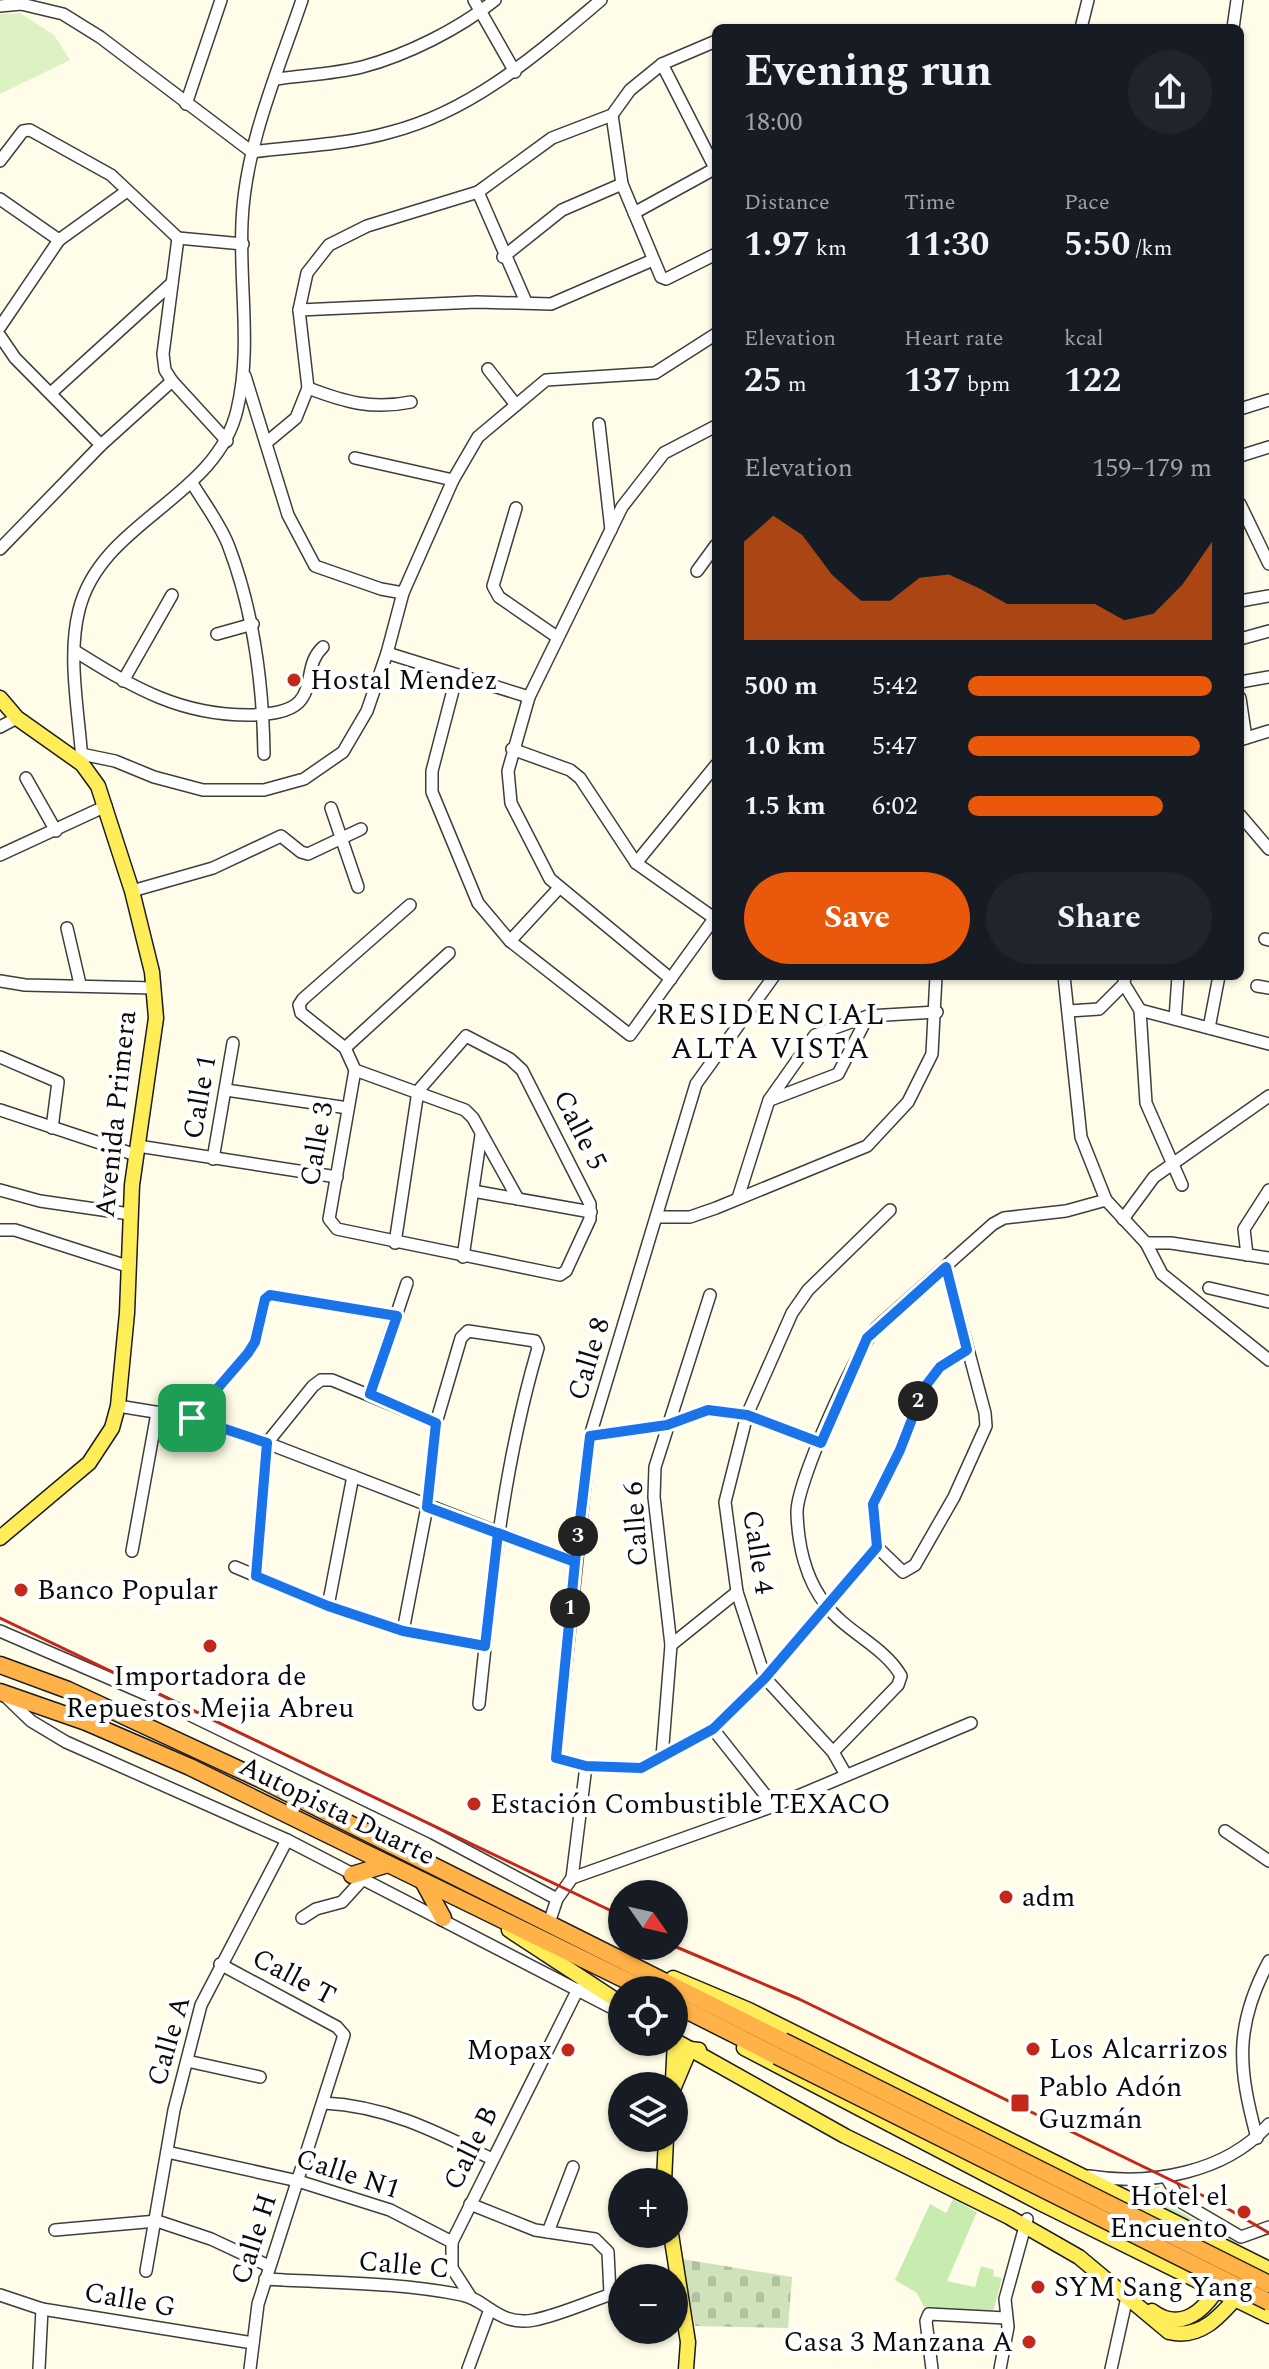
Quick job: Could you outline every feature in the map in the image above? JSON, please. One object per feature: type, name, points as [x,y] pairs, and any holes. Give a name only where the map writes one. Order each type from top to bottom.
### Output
[{"type":"highway","name":"Autopista Duarte","points":[[0,1662],[264,1781],[549,1923],[780,2048]]},
{"type":"highway","name":"Autopista Duarte","points":[[0,1692],[86,1722],[177,1762],[617,1976]]},
{"type":"highway","points":[[357,1877],[388,1864]]},
{"type":"highway","points":[[424,1883],[443,1918]]},
{"type":"highway","points":[[688,2012],[780,2048],[1269,2284]]},
{"type":"highway","points":[[780,2048],[1265,2310]]},
{"type":"main road","name":"Avenida Primera","points":[[0,698],[17,718],[82,759],[98,786],[132,891],[154,988],[153,1048],[130,1214],[127,1313],[118,1406],[107,1439],[89,1463],[0,1538]]},
{"type":"main road","points":[[485,1914],[608,1995]]},
{"type":"main road","points":[[578,1939],[749,2010],[1073,2173],[1267,2266],[1204,2331],[1181,2335],[1157,2326],[1128,2293]]},
{"type":"main road","points":[[688,2014],[1042,2204],[1218,2291],[1239,2294],[1265,2310]]},
{"type":"main road","points":[[690,2049],[845,2136],[1026,2222]]},
{"type":"main road","points":[[680,2072],[690,2049]]},
{"type":"main road","points":[[690,2049],[723,2062],[1084,2252],[1154,2313],[1176,2322],[1198,2313],[1218,2291],[1240,2254]]},
{"type":"main road","points":[[686,2072],[691,2066],[711,2061]]},
{"type":"main road","points":[[1145,2255],[1156,2253],[1170,2227],[1162,2216]]},
{"type":"main road","points":[[1239,2294],[1240,2254]]},
{"type":"main road","points":[[686,2369],[688,2344]]},
{"type":"street","points":[[186,104],[221,0]]},
{"type":"street","points":[[302,0],[252,152],[242,221],[243,372],[237,410],[227,441],[192,483],[102,563],[79,609],[75,651],[82,759],[203,790],[264,790],[304,779],[343,752],[367,711],[403,593],[453,480],[478,437],[546,380],[655,373],[712,337]]},
{"type":"street","points":[[474,0],[515,72]]},
{"type":"street","points":[[276,79],[360,67],[386,59],[479,12],[495,0]]},
{"type":"street","points":[[0,6],[21,4],[63,14],[100,37],[252,152],[392,132],[425,120],[515,72],[601,0]]},
{"type":"street","points":[[1082,24],[1088,0]]},
{"type":"street","points":[[1234,24],[1237,0]]},
{"type":"street","points":[[266,443],[296,418],[308,388],[299,310],[307,273],[329,245],[367,226],[478,192],[552,138],[612,115],[630,90],[662,64],[712,43]]},
{"type":"street","points":[[662,64],[712,162]]},
{"type":"street","points":[[612,115],[622,184],[663,279],[712,256]]},
{"type":"street","points":[[0,161],[26,130],[111,175],[178,238],[243,244]]},
{"type":"street","points":[[634,213],[712,170]]},
{"type":"street","points":[[503,257],[562,210],[622,184]]},
{"type":"street","points":[[0,327],[59,240],[127,191]]},
{"type":"street","points":[[478,192],[503,257],[526,302]]},
{"type":"street","points":[[0,199],[59,240]]},
{"type":"street","points":[[178,238],[163,354],[165,370],[227,441]]},
{"type":"street","points":[[299,310],[526,302],[551,304],[653,260]]},
{"type":"street","points":[[52,392],[173,283]]},
{"type":"street","points":[[0,336],[15,358],[52,392],[101,445]]},
{"type":"street","points":[[488,369],[516,405]]},
{"type":"street","points":[[243,372],[288,515],[315,566],[381,589],[403,593]]},
{"type":"street","points":[[0,549],[101,445],[172,381]]},
{"type":"street","points":[[308,388],[355,405],[387,407],[411,402]]},
{"type":"street","points":[[1244,408],[1269,400]]},
{"type":"street","points":[[599,424],[611,531]]},
{"type":"street","points":[[671,979],[559,888],[529,844],[511,803],[508,786],[512,749],[529,697],[622,507],[664,453],[712,428]]},
{"type":"street","points":[[1244,455],[1269,447]]},
{"type":"street","points":[[355,458],[453,480]]},
{"type":"street","points":[[192,483],[228,545],[253,624],[264,714],[264,754]]},
{"type":"street","points":[[516,508],[493,586],[499,597],[557,637]]},
{"type":"street","points":[[1245,523],[1264,544],[1269,564]]},
{"type":"street","points":[[697,571],[712,550]]},
{"type":"street","points":[[123,681],[172,595]]},
{"type":"street","points":[[1244,600],[1269,596]]},
{"type":"street","points":[[217,634],[253,624]]},
{"type":"street","points":[[1244,638],[1269,631]]},
{"type":"street","points":[[75,651],[123,681],[177,707],[225,715],[285,710],[301,700],[312,659],[323,647]]},
{"type":"street","points":[[387,653],[529,697]]},
{"type":"street","points":[[457,675],[432,771],[432,792],[478,903],[510,941],[630,1035],[712,921]]},
{"type":"street","points":[[1244,681],[1269,677]]},
{"type":"street","points":[[0,727],[17,718]]},
{"type":"street","points":[[1244,739],[1269,731]]},
{"type":"street","points":[[512,749],[570,770],[580,778],[636,863],[712,915]]},
{"type":"street","points":[[636,863],[712,770]]},
{"type":"street","points":[[26,778],[56,831]]},
{"type":"street","points":[[0,855],[106,806]]},
{"type":"street","points":[[331,808],[358,887]]},
{"type":"street","points":[[1244,820],[1269,849]]},
{"type":"street","points":[[132,891],[213,868],[281,836],[308,854],[361,829]]},
{"type":"street","points":[[510,941],[559,888]]},
{"type":"street","points":[[410,905],[299,1005],[301,1013],[345,1048],[355,1070],[465,1110],[518,1199]]},
{"type":"street","points":[[67,928],[80,984]]},
{"type":"street","points":[[345,1048],[449,953]]},
{"type":"street","name":"Calle 8","points":[[771,980],[696,1084],[590,1436],[556,1758],[563,1763],[586,1766],[641,1768],[713,1729],[765,1678],[877,1547]]},
{"type":"street","points":[[657,1217],[690,1217],[867,1146],[908,1102],[932,1054],[937,1012],[936,980]]},
{"type":"street","points":[[1065,980],[1072,1075],[1081,1137],[1106,1200],[1146,1243],[1162,1274],[1269,1360]]},
{"type":"street","points":[[1069,1011],[1099,1009],[1124,980],[1140,1010],[1146,1103],[1182,1185]]},
{"type":"street","points":[[1175,1019],[1178,980]]},
{"type":"street","points":[[1209,1028],[1218,980]]},
{"type":"street","points":[[0,981],[25,985],[154,988]]},
{"type":"street","points":[[1140,1010],[1269,1044]]},
{"type":"street","points":[[738,1198],[769,1100],[815,1035],[868,1016],[937,1012]]},
{"type":"street","points":[[769,1100],[838,1074],[868,1016]]},
{"type":"street","name":"Calle 5","points":[[418,1091],[466,1036],[510,1059],[522,1070],[591,1212],[563,1274],[463,1257]]},
{"type":"street","name":"Calle 1","points":[[213,1159],[233,1043]]},
{"type":"street","points":[[0,1057],[58,1082],[52,1128]]},
{"type":"street","name":"Calle 3","points":[[355,1070],[329,1219],[331,1225],[395,1243]]},
{"type":"street","points":[[226,1090],[348,1108]]},
{"type":"street","points":[[418,1091],[395,1243],[463,1257],[481,1134]]},
{"type":"street","points":[[1123,1219],[1154,1177],[1269,1096]]},
{"type":"street","points":[[0,1110],[137,1151],[337,1177]]},
{"type":"street","points":[[0,1190],[40,1201],[130,1214]]},
{"type":"street","points":[[1247,1255],[1244,1229],[1269,1190]]},
{"type":"street","points":[[473,1191],[591,1212]]},
{"type":"street","points":[[833,1752],[898,1685],[901,1676],[827,1607],[807,1576],[797,1513],[803,1485],[867,1338],[993,1224],[1004,1218],[1066,1211],[1106,1200]]},
{"type":"street","name":"Calle 4","points":[[846,1775],[833,1752],[765,1678],[737,1592],[725,1502],[747,1415],[800,1302],[890,1210]]},
{"type":"street","points":[[0,1230],[15,1230],[127,1266]]},
{"type":"street","points":[[1146,1243],[1171,1243],[1269,1258]]},
{"type":"street","points":[[946,1267],[985,1413],[983,1439],[954,1497],[909,1571],[903,1572],[877,1547],[873,1504],[900,1450],[924,1388],[940,1367],[967,1350]]},
{"type":"street","points":[[370,1394],[407,1283]]},
{"type":"street","points":[[1209,1288],[1269,1302]]},
{"type":"street","points":[[192,1418],[255,1342],[265,1299],[270,1295],[397,1316]]},
{"type":"street","name":"Calle 6","points":[[662,1757],[671,1645],[654,1497],[655,1467],[710,1295]]},
{"type":"street","points":[[403,1631],[427,1507],[436,1423],[464,1333],[538,1344],[516,1422],[498,1533],[479,1704]]},
{"type":"street","points":[[256,1576],[267,1443],[321,1380],[332,1380],[370,1394],[436,1423]]},
{"type":"street","points":[[118,1406],[192,1418],[267,1443],[575,1562]]},
{"type":"street","points":[[590,1436],[667,1425],[708,1410],[747,1415],[821,1443]]},
{"type":"street","points":[[132,1551],[157,1413]]},
{"type":"street","points":[[328,1606],[353,1476]]},
{"type":"street","points":[[235,1567],[328,1606],[403,1631],[485,1646]]},
{"type":"street","points":[[671,1645],[737,1592]]},
{"type":"street","points":[[0,1631],[155,1698],[443,1838],[557,1899]]},
{"type":"street","points":[[0,1692],[31,1721],[66,1742],[287,1840],[608,2005]]},
{"type":"street","points":[[572,1878],[774,1806],[971,1723]]},
{"type":"street","points":[[713,1729],[774,1806]]},
{"type":"street","points":[[549,1923],[557,1899],[572,1878],[586,1766]]},
{"type":"street","points":[[1225,1831],[1269,1861]]},
{"type":"street","name":"Calle A","points":[[146,2271],[167,2152],[201,2005],[287,1840]]},
{"type":"street","points":[[302,1918],[316,1909],[342,1902],[357,1877]]},
{"type":"street","points":[[1257,2138],[1243,2088],[1242,2035],[1250,2000],[1269,1961]]},
{"type":"street","name":"Calle T","points":[[220,1964],[337,2027],[344,2035]]},
{"type":"street","name":"Calle B","points":[[452,2242],[578,1989]]},
{"type":"street","name":"Calle H","points":[[250,2369],[258,2304],[265,2279],[344,2035]]},
{"type":"street","points":[[187,2061],[260,2077]]},
{"type":"street","points":[[324,2103],[359,2105],[394,2114],[492,2159]]},
{"type":"street","points":[[1073,2173],[1123,2182],[1166,2177],[1230,2155],[1257,2138],[1269,2124]]},
{"type":"street","name":"Calle N1","points":[[167,2152],[298,2181],[390,2210],[452,2242]]},
{"type":"street","points":[[548,2232],[573,2167]]},
{"type":"street","points":[[1166,2177],[1181,2202],[1241,2237],[1269,2227]]},
{"type":"street","points":[[470,2204],[548,2232],[595,2239],[608,2252],[610,2264]]},
{"type":"street","points":[[55,2230],[157,2221],[211,2239],[269,2266]]},
{"type":"street","points":[[1000,2369],[1008,2285],[1026,2222]]},
{"type":"street","points":[[1240,2254],[1241,2237]]},
{"type":"street","points":[[452,2242],[452,2268],[470,2296]]},
{"type":"street","name":"Calle C","points":[[265,2279],[425,2287],[470,2296],[489,2312],[515,2320],[534,2320],[608,2295]]},
{"type":"street","points":[[1111,2369],[1128,2293]]},
{"type":"street","name":"Calle G","points":[[0,2295],[42,2309],[253,2343]]},
{"type":"street","points":[[39,2369],[42,2309]]},
{"type":"street","points":[[468,2369],[489,2312]]},
{"type":"street","points":[[932,2369],[926,2321],[929,2314],[1006,2318]]},
{"type":"green space","points":[[20,13],[54,35],[70,60],[0,94],[0,14]]},
{"type":"green space","points":[[1159,2186],[1166,2204],[1237,2243],[1237,2249],[1121,2189]]},
{"type":"green space","points":[[953,2199],[977,2212],[947,2281],[975,2287],[981,2266],[994,2270],[993,2276],[1002,2278],[994,2309],[986,2313],[924,2307],[917,2293],[895,2280],[930,2204],[946,2213]]},
{"type":"green space","points":[[682,2259],[792,2277],[788,2328],[695,2326],[688,2290],[688,2264],[683,2264]]},
{"type":"railway","points":[[0,1618],[608,1909]]},
{"type":"railway","points":[[688,1952],[799,1999],[1218,2203],[1269,2233]]},
{"type":"place","name":"Hostal Mendez","points":[[294,680]]},
{"type":"place","name":"Banco Popular","points":[[21,1590]]},
{"type":"place","name":"Importadora de Repuestos Mejia Abreu","points":[[210,1646]]},
{"type":"place","name":"Estación Combustible TEXACO","points":[[474,1804]]},
{"type":"place","name":"adm","points":[[1006,1897]]},
{"type":"place","name":"Los Alcarrizos","points":[[1033,2049]]},
{"type":"place","name":"Mopax","points":[[568,2050]]},
{"type":"place","name":"Pablo Adón Guzmán","points":[[1020,2103]]},
{"type":"place","name":"Hotel el Encuento","points":[[1244,2212]]},
{"type":"place","name":"SYM Sang Yang","points":[[1038,2287]]},
{"type":"place","name":"Casa 3 Manzana A","points":[[1029,2342]]},
{"type":"district","name":"RESIDENCIAL ALTA VISTA","points":[[771,1032]]},
{"type":"route","points":[[192,1418],[255,1342],[265,1299],[270,1295],[397,1316],[370,1394],[436,1423],[427,1507],[498,1533],[575,1562],[556,1758],[563,1763],[586,1766],[641,1768],[713,1729],[765,1678],[877,1547],[873,1504],[900,1450],[907,1425],[932,1375],[967,1350],[946,1267],[867,1338],[821,1443],[747,1415],[708,1410],[667,1425],[590,1436],[575,1562],[498,1533],[485,1646],[403,1631],[328,1606],[256,1576],[267,1443],[192,1418]]}]
